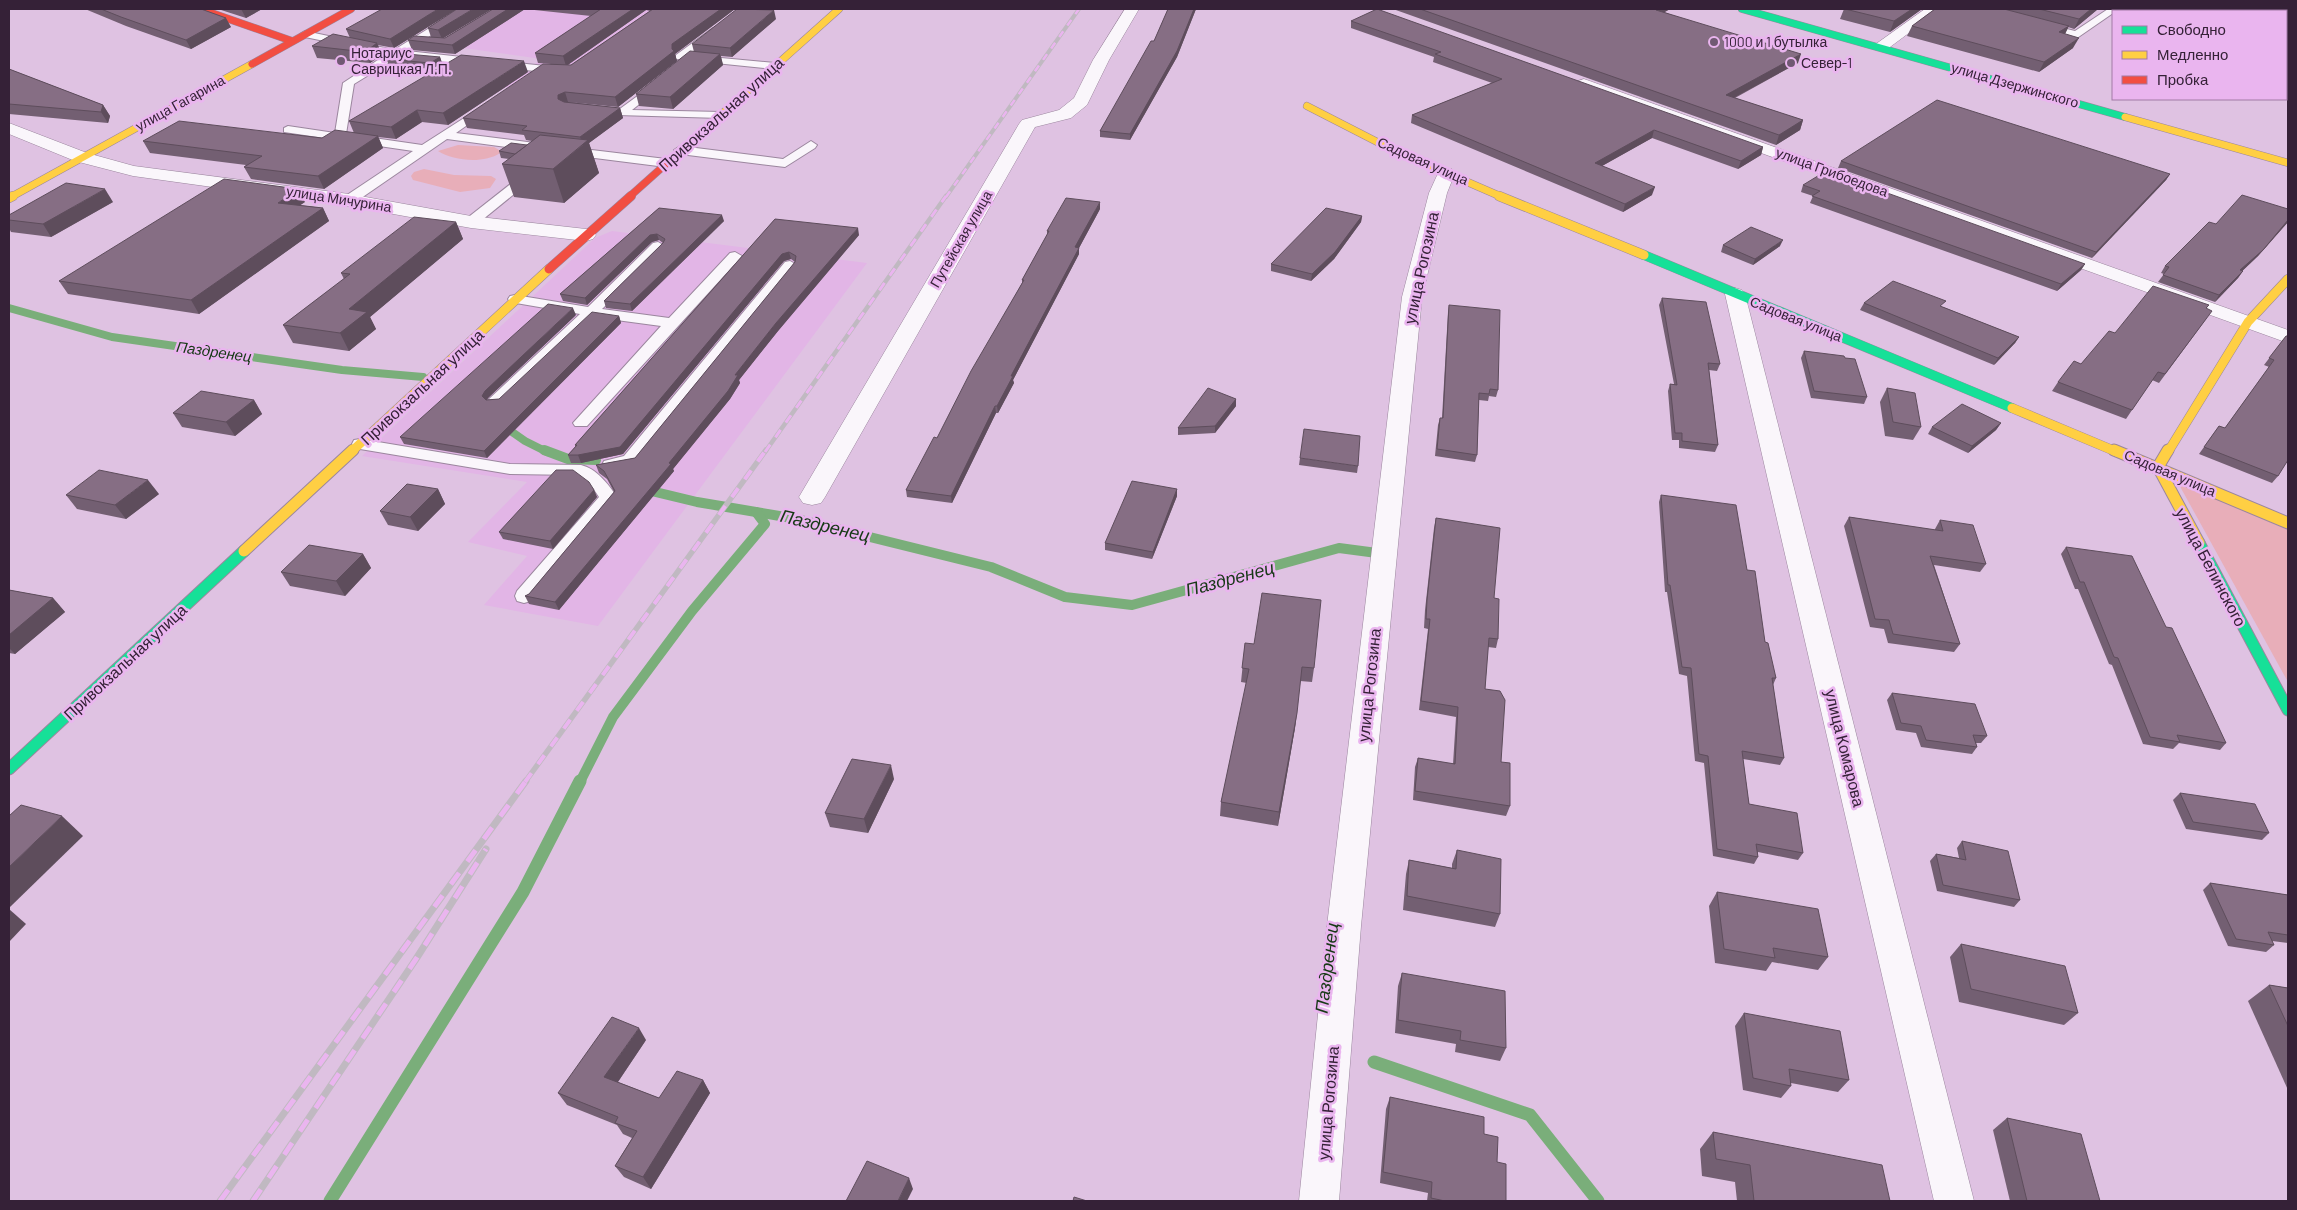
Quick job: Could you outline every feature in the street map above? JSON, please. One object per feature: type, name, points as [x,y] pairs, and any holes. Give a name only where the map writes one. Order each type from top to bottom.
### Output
[{"type":"street","points":[[200,9],[292,42]]},
{"type":"street","name":"улица Гагарина","points":[[9,198],[351,9]]},
{"type":"street","name":"Привокзальная улица","points":[[9,769],[586,235],[839,9]]},
{"type":"street","name":"Путейская улица","points":[[812,497],[1028,124],[1065,114],[1081,101],[1101,60],[1132,9]]},
{"type":"street","name":"улица Дзержинского","points":[[1742,9],[2288,163]]},
{"type":"street","points":[[1882,47],[1934,9]]},
{"type":"street","name":"улица Грибоедова","points":[[1569,78],[2288,337]]},
{"type":"street","name":"Садовая улица","points":[[1308,106],[1345,127],[1446,173],[1735,294],[2158,467],[2288,523]]},
{"type":"street","name":"улица Мичурина","points":[[9,128],[81,157],[133,171],[349,200],[471,222],[586,235]]},
{"type":"street","name":"улица Рогозина","points":[[1320,1201],[1344,926],[1412,297],[1438,192],[1446,173]]},
{"type":"street","points":[[2158,467],[2248,322],[2288,279]]},
{"type":"street","name":"улица Комарова","points":[[1735,294],[1954,1201]]},
{"type":"street","name":"улица Белинского","points":[[2158,467],[2288,710]]},
{"type":"lane","points":[[341,132],[349,83],[466,9]]},
{"type":"lane","points":[[2031,23],[2077,35],[2112,10]]},
{"type":"lane","points":[[722,24],[680,57],[775,66]]},
{"type":"lane","points":[[305,34],[341,40],[395,53],[569,71],[576,66]]},
{"type":"lane","points":[[414,41],[437,43]]},
{"type":"lane","points":[[690,58],[617,113],[721,115]]},
{"type":"lane","points":[[449,70],[465,60]]},
{"type":"lane","points":[[526,80],[543,69]]},
{"type":"lane","points":[[349,200],[494,102]]},
{"type":"lane","points":[[341,132],[357,122]]},
{"type":"lane","points":[[288,130],[341,132],[424,149]]},
{"type":"lane","points":[[444,135],[558,153],[666,163]]},
{"type":"lane","points":[[680,150],[786,163],[811,145]]},
{"type":"lane","points":[[471,222],[539,168]]},
{"type":"lane","points":[[495,402],[658,246]]},
{"type":"lane","points":[[581,423],[735,256]]},
{"type":"lane","points":[[360,444],[510,469],[582,470],[630,460],[790,265]]},
{"type":"lane","points":[[516,300],[672,323]]},
{"type":"lane","points":[[524,596],[608,497],[599,484],[582,470]]},
{"type":"shaded area","points":[[493,9],[681,9],[597,98],[501,87],[542,59],[435,44]]},
{"type":"shaded area","points":[[458,145],[494,147],[500,153],[486,159],[469,160],[452,157],[438,151]]},
{"type":"shaded area","points":[[424,169],[454,175],[491,176],[496,179],[490,188],[460,192],[413,180],[411,176],[414,172]]},
{"type":"shaded area","points":[[612,231],[867,263],[598,626],[484,605],[527,556],[468,542],[527,482],[362,456],[595,238]]},
{"type":"shaded area","points":[[2177,481],[2288,530],[2288,682]]},
{"type":"building","points":[[101,9],[201,9],[226,18],[186,40]]},
{"type":"building","points":[[382,9],[438,9],[390,39],[346,29]]},
{"type":"building","points":[[457,9],[473,9],[438,30],[428,28]]},
{"type":"building","points":[[493,9],[508,9],[452,45],[408,40],[414,36],[445,38]]},
{"type":"building","points":[[601,9],[633,9],[563,56],[535,53]]},
{"type":"building","points":[[653,9],[721,9],[672,44],[674,51],[615,97],[565,92],[558,95],[558,99],[564,102],[620,108],[580,137],[522,130],[527,126],[463,118],[543,64],[571,65]]},
{"type":"building","points":[[737,9],[774,10],[730,48],[692,44]]},
{"type":"building","points":[[1168,9],[1194,9],[1177,51],[1130,134],[1100,131],[1151,41],[1154,41]]},
{"type":"building","points":[[1377,9],[1763,147],[1741,161],[1654,130],[1595,163],[1655,187],[1625,204],[1412,115],[1502,79],[1435,54],[1441,52],[1351,21]]},
{"type":"building","points":[[1420,9],[1658,9],[1656,10],[1801,54],[1726,95],[1803,120],[1779,135]]},
{"type":"building","points":[[1845,9],[1912,9],[1894,21]]},
{"type":"building","points":[[1935,9],[2004,9],[2069,26],[2059,32],[2079,38],[2044,62],[1912,26]]},
{"type":"building","points":[[2039,9],[2091,9],[2079,19]]},
{"type":"building","points":[[333,34],[377,43],[365,52],[312,46]]},
{"type":"building","points":[[690,51],[720,54],[670,97],[636,94]]},
{"type":"building","points":[[396,53],[440,57],[430,63],[386,59]]},
{"type":"building","points":[[461,55],[524,61],[443,113],[417,110],[391,127],[349,121]]},
{"type":"building","points":[[9,69],[103,105],[101,112],[9,104]]},
{"type":"building","points":[[1937,100],[2170,174],[2096,252],[1841,161]]},
{"type":"building","points":[[179,121],[322,138],[335,130],[378,136],[318,176],[244,167],[262,156],[143,141]]},
{"type":"building","points":[[540,135],[588,140],[553,169],[502,164]]},
{"type":"building","points":[[511,143],[527,145],[515,154],[499,151]]},
{"type":"building","points":[[1826,171],[2085,264],[2061,284],[1812,196],[1820,191],[1803,185]]},
{"type":"building","points":[[224,179],[298,189],[278,203],[323,208],[191,300],[59,281]]},
{"type":"building","points":[[66,183],[105,189],[43,224],[9,220],[9,215]]},
{"type":"building","points":[[2242,195],[2288,209],[2288,220],[2263,250],[2240,270],[2243,271],[2219,295],[2163,275],[2169,267],[2165,266],[2209,222],[2216,224]]},
{"type":"building","points":[[1066,198],[1100,202],[1075,247],[1079,248],[1011,376],[1013,376],[997,406],[995,406],[951,496],[906,490],[934,437],[937,438],[971,371],[1024,280],[1022,280]]},
{"type":"building","points":[[659,208],[722,215],[630,304],[604,301],[663,243],[665,239],[657,234],[650,235],[585,298],[560,294]]},
{"type":"building","points":[[1326,208],[1362,216],[1335,252],[1312,274],[1271,264]]},
{"type":"building","points":[[414,217],[456,222],[349,309],[367,312],[340,333],[283,325],[350,274],[341,273]]},
{"type":"building","points":[[775,219],[858,228],[776,323],[735,375],[738,375],[728,391],[669,463],[671,464],[555,602],[525,596],[529,594],[615,491],[604,471],[596,465],[635,458],[795,262],[796,256],[789,252],[782,254],[620,447],[578,455],[568,455]]},
{"type":"building","points":[[1751,227],[1783,240],[1755,259],[1723,245]]},
{"type":"building","points":[[1893,281],[1946,301],[1940,306],[2019,337],[1998,358],[1864,303]]},
{"type":"building","points":[[2153,286],[2209,305],[2206,308],[2212,311],[2165,374],[2158,372],[2132,410],[2058,382],[2074,361],[2081,364],[2109,331],[2115,333]]},
{"type":"building","points":[[1662,298],[1706,302],[1720,364],[1708,363],[1718,445],[1682,441],[1682,433],[1675,433],[1670,384],[1677,385]]},
{"type":"building","points":[[548,304],[573,308],[485,391],[482,396],[486,400],[499,399],[592,312],[619,316],[484,451],[400,437]]},
{"type":"building","points":[[1449,305],[1500,310],[1498,390],[1490,389],[1489,394],[1479,393],[1477,455],[1437,449],[1440,418],[1443,418]]},
{"type":"building","points":[[2286,336],[2288,336],[2288,460],[2278,476],[2204,447],[2219,426],[2225,428],[2274,360],[2269,358]]},
{"type":"building","points":[[1804,351],[1855,359],[1867,397],[1814,391]]},
{"type":"building","points":[[1208,388],[1236,399],[1215,426],[1178,428]]},
{"type":"building","points":[[1887,388],[1915,393],[1921,427],[1893,422]]},
{"type":"building","points":[[201,391],[254,400],[226,422],[173,413]]},
{"type":"building","points":[[1962,404],[2001,423],[1972,446],[1932,427]]},
{"type":"building","points":[[1304,429],[1360,436],[1358,466],[1300,458]]},
{"type":"building","points":[[99,470],[148,480],[115,505],[66,495]]},
{"type":"building","points":[[556,470],[573,470],[589,482],[594,490],[550,541],[499,532]]},
{"type":"building","points":[[1132,481],[1177,489],[1153,552],[1105,543]]},
{"type":"building","points":[[407,484],[438,489],[410,517],[380,511]]},
{"type":"building","points":[[1661,495],[1736,505],[1747,570],[1755,571],[1765,642],[1768,643],[1776,678],[1772,678],[1784,758],[1742,751],[1749,804],[1797,813],[1803,853],[1756,844],[1758,857],[1717,849],[1708,756],[1699,754],[1691,668],[1682,667],[1670,585],[1668,585]]},
{"type":"building","points":[[1849,517],[1943,531],[1940,520],[1973,525],[1986,564],[1930,556],[1960,644],[1893,634],[1889,620],[1875,619]]},
{"type":"building","points":[[1436,518],[1500,528],[1494,598],[1499,599],[1498,639],[1489,638],[1485,689],[1500,691],[1505,700],[1501,762],[1510,763],[1510,806],[1415,791],[1418,758],[1455,764],[1458,707],[1421,701],[1430,619],[1426,619],[1427,600]]},
{"type":"building","points":[[309,545],[363,554],[336,581],[281,572]]},
{"type":"building","points":[[2066,547],[2132,556],[2166,627],[2172,628],[2226,743],[2177,735],[2180,742],[2150,737],[2118,658],[2114,657],[2084,582],[2080,582]]},
{"type":"building","points":[[9,590],[53,598],[9,635]]},
{"type":"building","points":[[1262,593],[1321,600],[1314,668],[1302,667],[1297,713],[1279,812],[1221,802],[1249,669],[1242,668],[1245,643],[1254,644]]},
{"type":"building","points":[[1892,693],[1975,704],[1987,736],[1973,735],[1977,747],[1926,740],[1921,726],[1901,723]]},
{"type":"building","points":[[852,759],[891,765],[864,819],[825,813]]},
{"type":"building","points":[[2180,793],[2255,804],[2269,833],[2193,822]]},
{"type":"building","points":[[21,805],[62,816],[9,867],[9,816]]},
{"type":"building","points":[[1962,841],[2008,851],[2020,900],[1943,885],[1936,854],[1966,860]]},
{"type":"building","points":[[1457,850],[1501,859],[1500,914],[1407,896],[1409,860],[1456,869]]},
{"type":"building","points":[[2210,883],[2288,895],[2288,935],[2268,932],[2274,945],[2236,939]]},
{"type":"building","points":[[1717,892],[1818,909],[1828,957],[1773,948],[1775,958],[1724,949]]},
{"type":"building","points":[[1961,944],[2065,966],[2078,1013],[1971,989]]},
{"type":"building","points":[[1402,973],[1505,991],[1506,1048],[1460,1040],[1461,1031],[1398,1020]]},
{"type":"building","points":[[2269,985],[2288,988],[2288,1026]]},
{"type":"building","points":[[1744,1013],[1840,1031],[1849,1080],[1789,1069],[1791,1086],[1753,1078]]},
{"type":"building","points":[[612,1017],[639,1028],[604,1077],[659,1098],[677,1071],[703,1080],[643,1177],[615,1166],[637,1131],[615,1123],[618,1117],[558,1093]]},
{"type":"building","points":[[1390,1097],[1484,1117],[1484,1134],[1498,1137],[1497,1162],[1506,1164],[1506,1201],[1445,1201],[1431,1198],[1432,1182],[1383,1172]]},
{"type":"building","points":[[2007,1118],[2081,1134],[2100,1201],[2027,1201]]},
{"type":"building","points":[[1713,1132],[1882,1165],[1890,1201],[1754,1201],[1750,1165],[1716,1159]]},
{"type":"building","points":[[867,1161],[909,1178],[898,1201],[846,1201]]},
{"type":"building","points":[[1074,1197],[1087,1201],[1073,1201]]},
{"type":"waterway","name":"Паздренец","points":[[9,308],[112,337],[342,370],[423,377]]},
{"type":"waterway","name":"Паздренец","points":[[502,425],[525,441],[547,452]]},
{"type":"waterway","name":"Паздренец","points":[[544,450],[568,459],[596,460]]},
{"type":"waterway","name":"Паздренец","points":[[643,489],[697,502],[756,512]]},
{"type":"waterway","points":[[580,782],[613,717],[692,611],[765,524],[756,512]]},
{"type":"waterway","name":"Паздренец","points":[[756,512],[797,519],[991,567],[1065,597],[1132,605],[1339,548],[1377,553],[1376,561]]},
{"type":"waterway","points":[[330,1201],[523,892],[580,781]]},
{"type":"waterway","name":"Паздренец","points":[[1374,1062],[1530,1115],[1598,1201]]},
{"type":"railway","points":[[946,197],[1079,9]]},
{"type":"railway","points":[[765,452],[946,196]]},
{"type":"railway","points":[[525,782],[766,450]]},
{"type":"railway","points":[[220,1201],[526,781]]},
{"type":"railway","points":[[253,1201],[416,959],[486,849]]},
{"type":"traffic: fast","points":[[1742,9],[2125,117]]},
{"type":"traffic: fast","points":[[1644,255],[2012,408]]},
{"type":"traffic: fast","points":[[2199,543],[2288,710]]},
{"type":"traffic: fast","points":[[9,769],[244,551]]},
{"type":"traffic: slow","points":[[695,138],[839,9]]},
{"type":"traffic: slow","points":[[9,198],[252,64]]},
{"type":"traffic: slow","points":[[1307,106],[1431,167],[1644,255]]},
{"type":"traffic: slow","points":[[2125,117],[2288,163]]},
{"type":"traffic: slow","points":[[244,551],[549,269]]},
{"type":"traffic: slow","points":[[2199,543],[2158,467],[2248,322],[2288,279]]},
{"type":"traffic: slow","points":[[2012,408],[2288,523]]},
{"type":"traffic: jam","points":[[200,9],[292,41]]},
{"type":"traffic: jam","points":[[252,64],[351,9]]},
{"type":"traffic: jam","points":[[549,269],[695,138]]},
{"type":"place","name":"1000 и 1 бутылка","points":[[1714,42]]},
{"type":"place","name":"Нотариус Саврицкая Л.П.","points":[[341,61]]},
{"type":"place","name":"Север-1","points":[[1791,63]]}]
